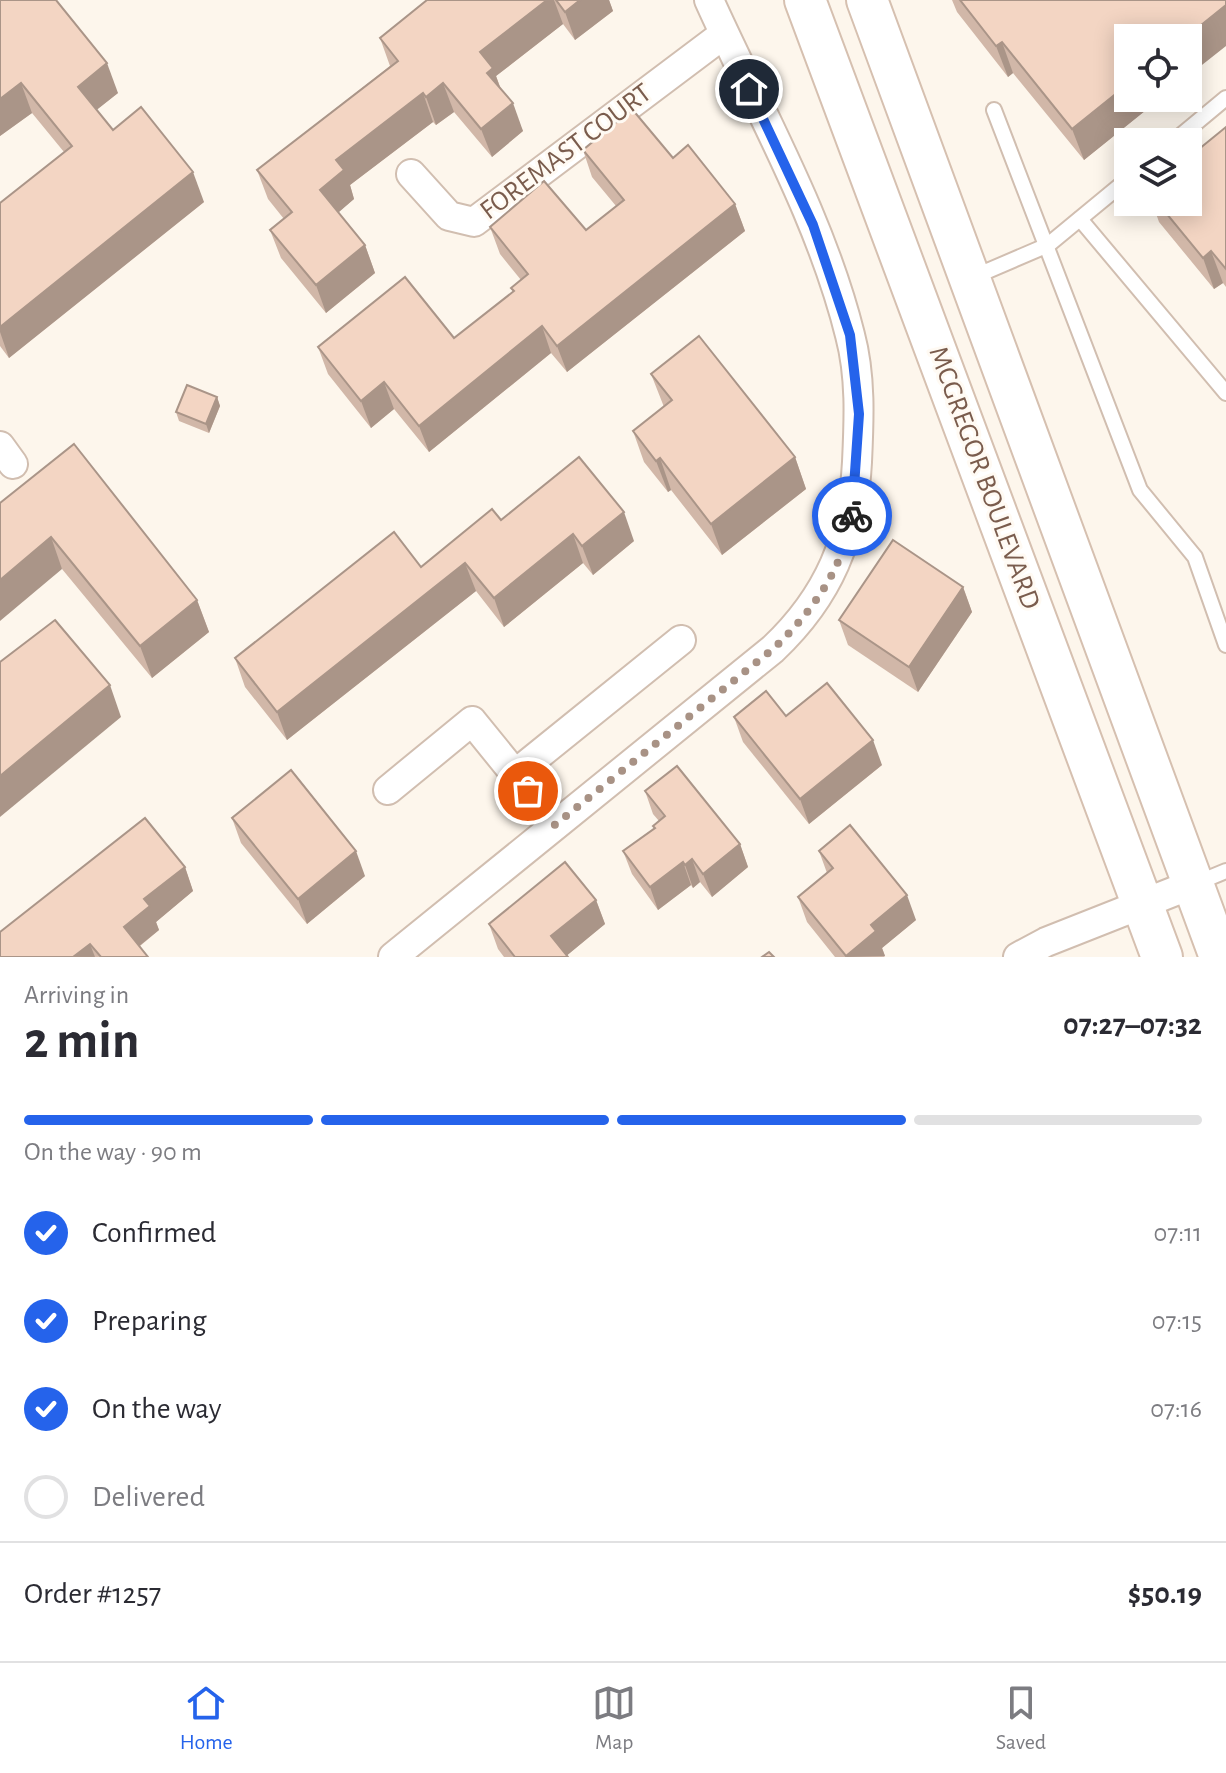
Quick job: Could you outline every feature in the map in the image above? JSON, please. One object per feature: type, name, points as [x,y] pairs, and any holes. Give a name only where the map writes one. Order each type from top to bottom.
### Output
[{"type":"main road","name":"MCGREGOR BOULEVARD","points":[[805,0],[1162,957]]},
{"type":"main road","name":"MCGREGOR BOULEVARD","points":[[867,0],[971,278],[1209,878],[1220,957]]},
{"type":"street","points":[[393,957],[799,625],[822,594],[841,556],[852,520],[859,414],[850,335],[813,225],[709,0]]},
{"type":"street","name":"FOREMAST COURT","points":[[411,174],[449,216],[474,222],[724,34]]},
{"type":"street","points":[[515,774],[681,640]]},
{"type":"street","points":[[388,790],[472,721],[555,825]]},
{"type":"street","points":[[1018,957],[1142,903],[1209,878]]},
{"type":"lane","points":[[1190,128],[1226,98]]},
{"type":"lane","points":[[994,110],[1140,490],[1195,557],[1226,645]]},
{"type":"lane","points":[[971,278],[1048,245],[1114,191]]},
{"type":"lane","points":[[1080,219],[1226,393]]},
{"type":"building","points":[[0,0],[56,0],[107,63],[78,87],[113,130],[141,107],[193,172],[0,327],[0,203],[72,146],[21,83],[0,99]]},
{"type":"building","points":[[427,0],[547,0],[480,52],[493,68],[487,73],[513,103],[481,129],[443,83],[426,97],[423,93],[336,160],[344,170],[320,190],[365,245],[316,285],[270,230],[292,212],[257,170],[398,61],[380,38]]},
{"type":"building","points":[[556,0],[580,0],[565,12]]},
{"type":"building","points":[[960,0],[1226,0],[1226,5],[1202,24],[1114,24],[1114,95],[1072,129],[1002,42],[996,46]]},
{"type":"building","points":[[632,109],[673,158],[688,145],[735,204],[557,346],[542,326],[419,426],[384,382],[361,401],[318,347],[405,277],[454,338],[514,291],[511,288],[528,274],[490,227],[544,181],[586,230],[624,200],[583,150]]},
{"type":"building","points":[[1226,127],[1226,269],[1211,251],[1203,258],[1168,216],[1202,216],[1202,147]]},
{"type":"building","points":[[699,336],[795,457],[711,524],[660,458],[656,461],[633,431],[672,400],[651,374]]},
{"type":"building","points":[[187,385],[217,397],[206,424],[176,412]]},
{"type":"building","points":[[74,444],[197,600],[140,646],[51,537],[0,580],[0,503]]},
{"type":"building","points":[[579,457],[624,512],[582,546],[573,534],[494,598],[465,563],[277,712],[235,658],[394,532],[421,567],[492,509],[501,520]]},
{"type":"building","points":[[893,540],[963,587],[909,667],[839,620]]},
{"type":"building","points":[[55,620],[110,685],[0,776],[0,662]]},
{"type":"building","points":[[827,683],[873,740],[800,799],[734,717],[766,691],[786,716]]},
{"type":"building","points":[[677,766],[740,844],[703,874],[692,859],[685,865],[683,862],[650,887],[623,851],[655,828],[653,826],[665,816],[645,791]]},
{"type":"building","points":[[291,770],[356,851],[298,899],[232,818]]},
{"type":"building","points":[[145,818],[185,867],[144,899],[150,906],[124,927],[148,957],[101,957],[90,944],[73,957],[0,957],[0,932]]},
{"type":"building","points":[[850,825],[907,895],[871,925],[876,931],[846,956],[798,897],[833,868],[819,851]]},
{"type":"building","points":[[565,862],[596,900],[551,936],[568,957],[515,957],[489,924]]},
{"type":"way so far","points":[[528,791],[555,825],[773,649],[799,625],[822,594],[841,556],[852,516]]},
{"type":"route","points":[[749,89],[813,225],[850,335],[857,373],[859,414],[852,516]]}]
